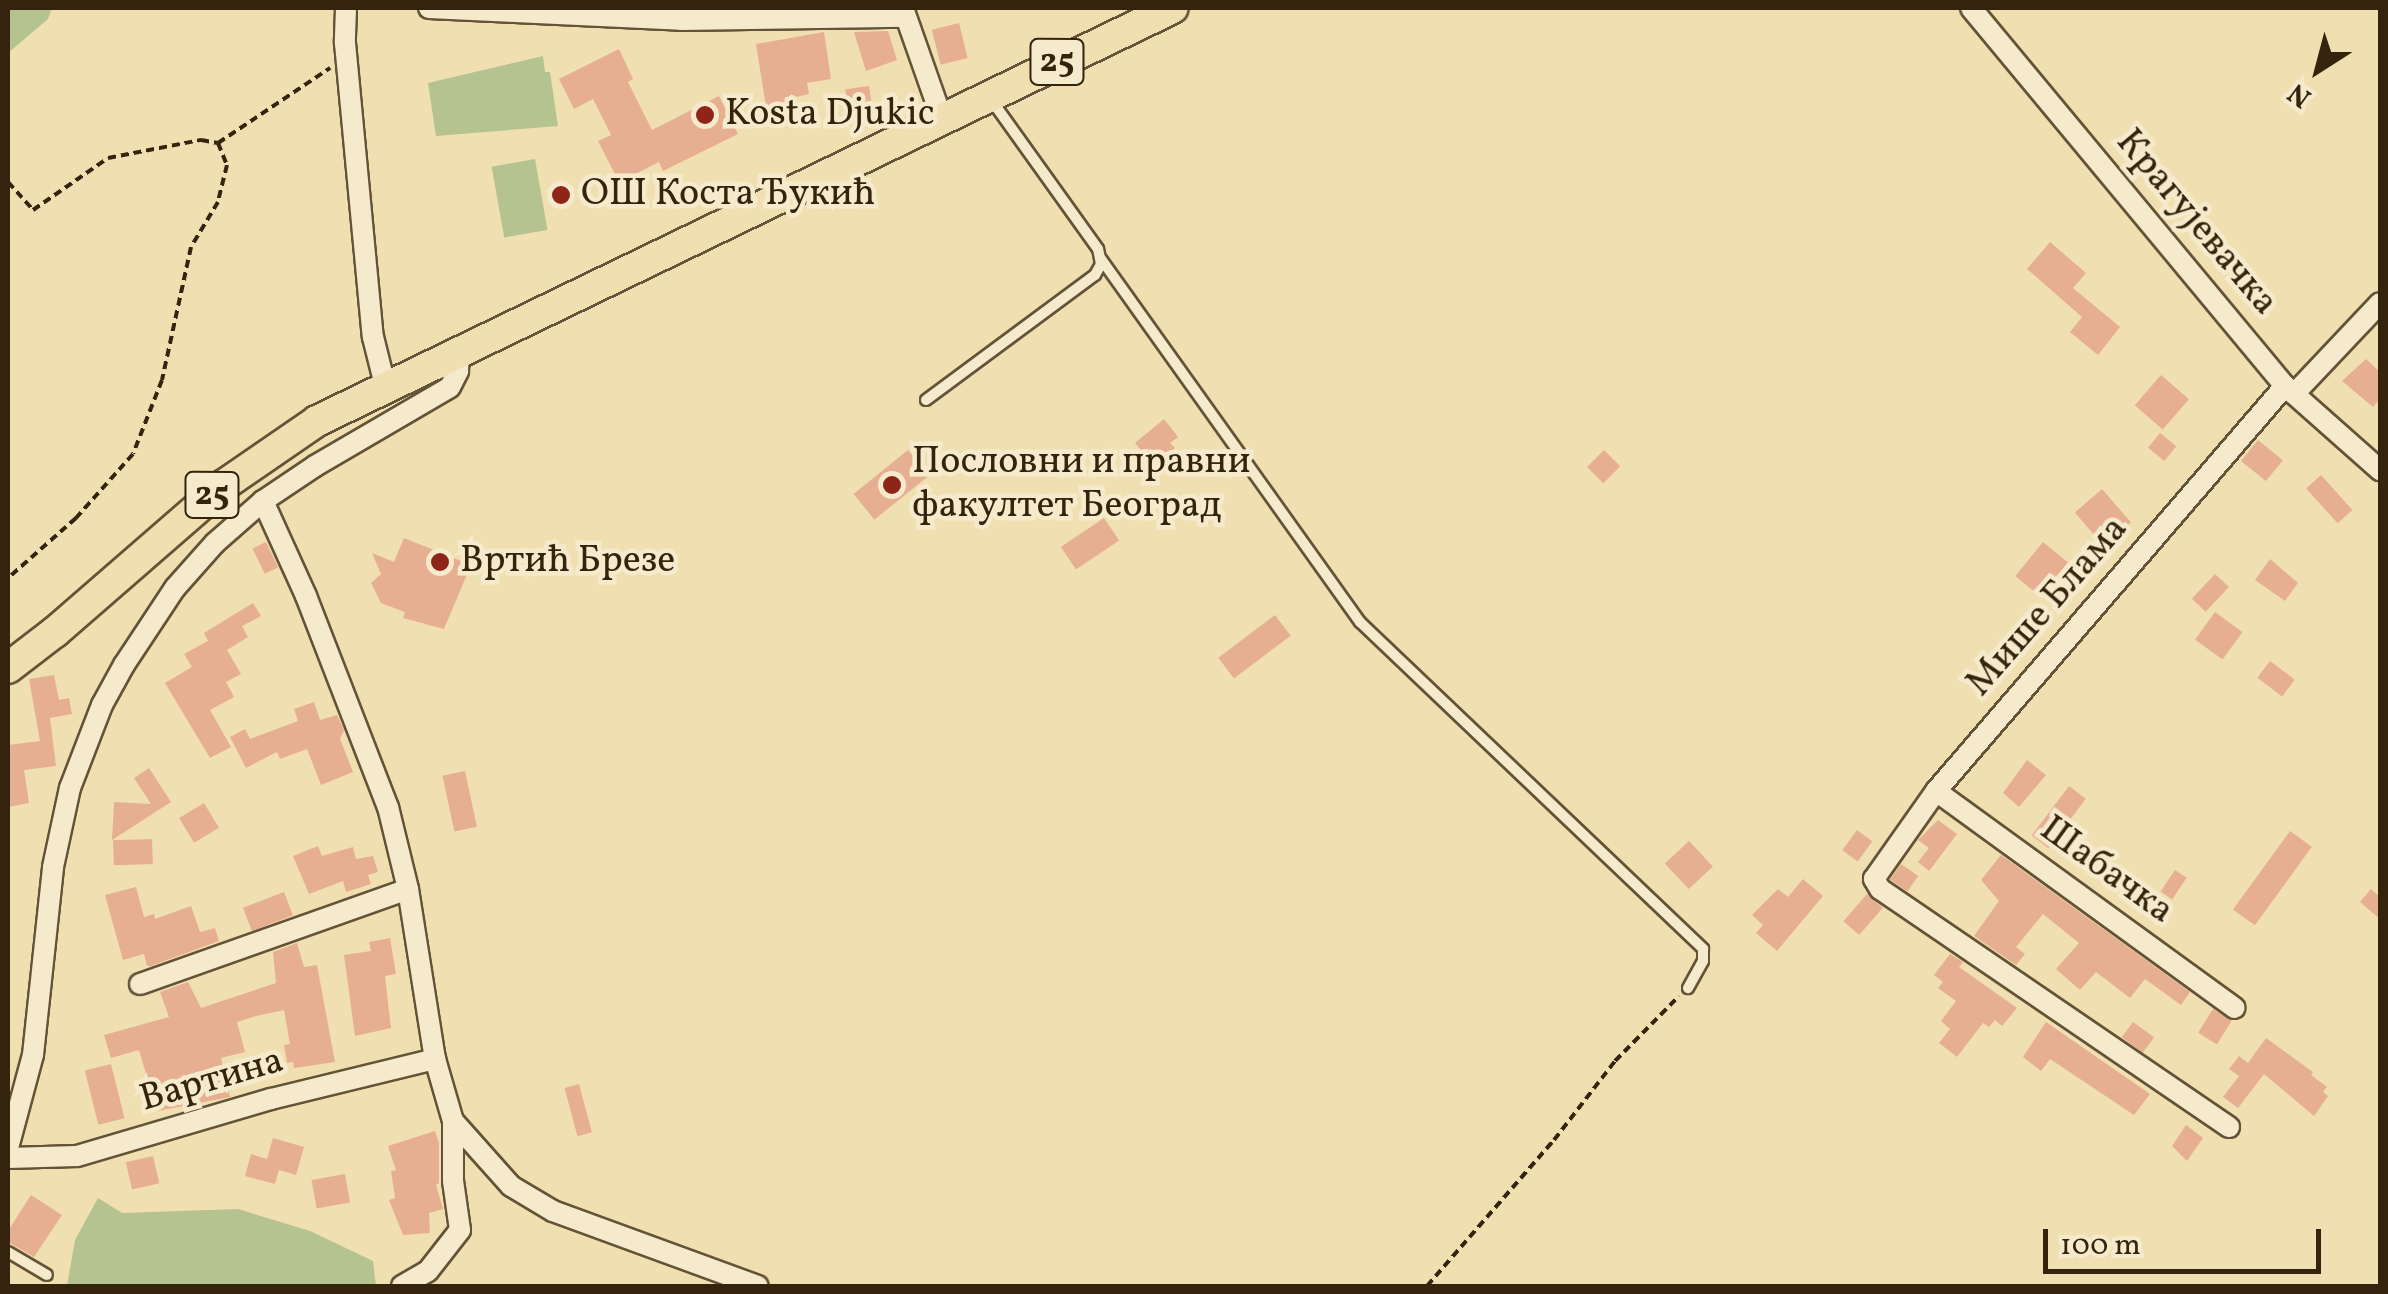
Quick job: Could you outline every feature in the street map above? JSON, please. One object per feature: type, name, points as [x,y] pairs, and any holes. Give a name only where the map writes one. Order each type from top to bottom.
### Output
[{"type":"main road","name":"25","points":[[10,666],[244,469],[317,421],[1173,8]]},
{"type":"street","points":[[346,8],[346,57],[373,337],[385,386]]},
{"type":"street","points":[[430,8],[681,14],[904,12],[942,118]]},
{"type":"street","name":"Крагујевачка","points":[[1971,8],[2289,390],[2380,470]]},
{"type":"street","name":"Мише Блама","points":[[2229,1127],[1880,888],[1874,879],[1936,791],[2289,390],[2380,303]]},
{"type":"street","points":[[8,1148],[34,1055],[52,867],[70,788],[85,744],[124,665],[175,588],[263,501],[369,431],[443,392],[458,372],[460,352]]},
{"type":"street","points":[[263,501],[306,596],[388,807],[408,888],[435,1060],[453,1121],[452,1182],[460,1230],[428,1271],[402,1286]]},
{"type":"street","name":"Шабачка","points":[[1936,791],[2235,1008]]},
{"type":"street","points":[[140,984],[408,888]]},
{"type":"street","name":"Вартина","points":[[8,1158],[76,1156],[272,1099],[435,1060]]},
{"type":"street","points":[[453,1121],[510,1186],[553,1211],[703,1277],[758,1286]]},
{"type":"lane","points":[[989,96],[1360,622],[1703,949],[1703,961],[1688,988]]},
{"type":"lane","points":[[926,400],[1095,275],[1102,259]]},
{"type":"lane","points":[[8,1252],[47,1275]]},
{"type":"path","points":[[218,144],[346,57]]},
{"type":"path","points":[[8,182],[32,210],[64,184],[108,158],[201,140],[218,144],[225,153],[225,184],[191,248],[162,380],[133,454],[76,518],[8,578]]},
{"type":"path","points":[[1427,1286],[1554,1140],[1615,1061],[1688,988]]},
{"type":"green space","points":[[8,8],[52,8],[48,19],[8,53]]},
{"type":"green space","points":[[543,56],[545,72],[550,72],[558,126],[436,136],[428,83]]},
{"type":"green space","points":[[535,159],[548,230],[504,238],[492,167]]},
{"type":"green space","points":[[98,1198],[122,1213],[238,1209],[310,1231],[373,1261],[376,1286],[67,1286],[75,1240]]},
{"type":"building","points":[[959,23],[968,58],[941,65],[932,30]]},
{"type":"building","points":[[888,31],[897,60],[866,71],[854,32]]},
{"type":"building","points":[[824,32],[831,79],[807,83],[809,94],[795,97],[796,102],[766,107],[756,44]]},
{"type":"building","name":"Kosta Djukic","points":[[619,49],[633,79],[628,82],[652,130],[719,96],[738,134],[663,171],[659,162],[619,182],[598,141],[611,135],[593,99],[574,109],[559,79]]},
{"type":"building","points":[[869,86],[871,101],[847,104],[845,89]]},
{"type":"building","points":[[2050,242],[2086,273],[2073,288],[2120,327],[2098,355],[2070,332],[2082,317],[2027,269]]},
{"type":"building","points":[[2366,359],[2380,372],[2380,399],[2373,407],[2342,381]]},
{"type":"building","points":[[2161,375],[2189,399],[2163,429],[2135,405]]},
{"type":"building","points":[[1164,419],[1178,437],[1170,443],[1175,448],[1160,461],[1156,455],[1149,460],[1135,443]]},
{"type":"building","points":[[2160,433],[2176,446],[2164,461],[2148,448]]},
{"type":"building","points":[[2258,440],[2283,460],[2266,481],[2241,461]]},
{"type":"building","name":"Пословни и правни факултет Београд","points":[[908,450],[929,476],[874,520],[854,494]]},
{"type":"building","points":[[1604,450],[1620,466],[1603,483],[1587,467]]},
{"type":"building","points":[[2321,475],[2352,510],[2338,523],[2306,488]]},
{"type":"building","points":[[2102,489],[2131,522],[2104,546],[2075,513]]},
{"type":"building","points":[[1104,518],[1119,540],[1076,569],[1061,547]]},
{"type":"building","points":[[404,538],[471,565],[444,629],[403,618],[405,612],[381,603],[371,583],[381,574],[372,553],[394,562]]},
{"type":"building","points":[[266,542],[278,567],[265,574],[253,549]]},
{"type":"building","points":[[2043,542],[2068,562],[2040,596],[2015,576]]},
{"type":"building","points":[[2270,559],[2298,583],[2285,601],[2255,580]]},
{"type":"building","points":[[2215,574],[2229,587],[2206,612],[2192,599]]},
{"type":"building","points":[[253,603],[261,616],[242,626],[248,637],[227,650],[241,674],[226,682],[234,697],[210,710],[231,747],[210,758],[165,683],[192,667],[184,654],[208,641],[204,633]]},
{"type":"building","points":[[2215,612],[2243,632],[2223,659],[2195,640]]},
{"type":"building","points":[[1275,615],[1291,636],[1234,678],[1218,658]]},
{"type":"building","points":[[2270,661],[2295,680],[2282,696],[2257,678]]},
{"type":"building","points":[[54,675],[59,700],[69,698],[72,714],[50,718],[56,766],[24,770],[29,803],[8,807],[8,745],[40,741],[29,679]]},
{"type":"building","points":[[314,702],[320,720],[337,715],[344,730],[340,739],[353,772],[321,785],[307,749],[280,759],[277,752],[246,768],[230,737],[245,729],[250,739],[298,721],[294,709]]},
{"type":"building","points":[[2027,760],[2046,775],[2019,807],[2003,793]]},
{"type":"building","points":[[149,768],[171,802],[112,840],[114,802],[151,804],[134,778]]},
{"type":"building","points":[[465,771],[477,827],[454,832],[443,776]]},
{"type":"building","points":[[2069,786],[2086,799],[2048,848],[2032,836]]},
{"type":"building","points":[[204,803],[219,828],[194,843],[179,818]]},
{"type":"building","points":[[1938,820],[1957,834],[1929,871],[1918,862],[1929,848],[1918,840]]},
{"type":"building","points":[[1857,830],[1872,841],[1858,861],[1842,850]]},
{"type":"building","points":[[2290,831],[2312,847],[2255,925],[2233,909]]},
{"type":"building","points":[[152,839],[153,864],[114,865],[113,840]]},
{"type":"building","points":[[1689,841],[1713,867],[1689,889],[1665,864]]},
{"type":"building","points":[[318,846],[322,856],[353,847],[356,859],[373,856],[378,872],[368,875],[371,884],[346,892],[343,881],[309,894],[293,856]]},
{"type":"building","points":[[2001,855],[2190,992],[2181,1005],[2145,979],[2130,998],[2096,972],[2080,990],[2056,969],[2079,943],[2043,914],[2016,947],[2025,954],[2016,965],[1974,936],[1999,901],[1981,880]]},
{"type":"building","points":[[1901,864],[1918,876],[1907,892],[1890,880]]},
{"type":"building","points":[[2175,870],[2187,878],[2172,899],[2160,892]]},
{"type":"building","points":[[1803,879],[1823,896],[1777,951],[1756,933],[1763,925],[1752,915],[1778,889],[1788,897]]},
{"type":"building","points":[[136,887],[144,917],[154,914],[155,919],[191,906],[200,932],[215,928],[219,941],[151,966],[147,966],[144,954],[123,960],[105,895]]},
{"type":"building","points":[[2371,889],[2380,897],[2380,919],[2360,902]]},
{"type":"building","points":[[284,892],[293,915],[252,931],[243,908]]},
{"type":"building","points":[[1867,894],[1883,908],[1859,935],[1843,921]]},
{"type":"building","points":[[390,938],[396,974],[385,976],[391,1028],[355,1036],[344,955],[371,951],[369,942]]},
{"type":"building","points":[[297,943],[304,967],[317,965],[335,1062],[294,1068],[293,1062],[287,1063],[284,1045],[290,1044],[284,1010],[256,1016],[237,1022],[245,1052],[221,1058],[230,1097],[157,1111],[139,1050],[111,1058],[104,1035],[169,1017],[160,992],[188,982],[201,1008],[276,983],[273,952]]},
{"type":"building","points":[[1950,954],[1963,962],[1959,967],[2017,1008],[2002,1026],[1995,1020],[1989,1027],[1983,1023],[1957,1057],[1939,1043],[1950,1029],[1941,1021],[1956,1001],[1938,988],[1943,982],[1934,975]]},
{"type":"building","points":[[2213,1009],[2232,1021],[2217,1044],[2198,1033]]},
{"type":"building","points":[[2046,1022],[2150,1094],[2134,1115],[2050,1059],[2041,1071],[2023,1057]]},
{"type":"building","points":[[2133,1022],[2154,1037],[2143,1053],[2122,1037]]},
{"type":"building","points":[[2266,1038],[2327,1087],[2323,1092],[2328,1096],[2314,1116],[2264,1074],[2238,1108],[2223,1097],[2239,1076],[2229,1069],[2239,1056],[2248,1063]]},
{"type":"building","points":[[111,1064],[125,1118],[98,1125],[85,1071]]},
{"type":"building","points":[[579,1084],[592,1132],[577,1136],[565,1088]]},
{"type":"building","points":[[2186,1125],[2203,1138],[2187,1161],[2172,1146]]},
{"type":"building","points":[[435,1131],[439,1143],[436,1185],[443,1209],[429,1213],[430,1233],[403,1235],[389,1200],[395,1198],[391,1171],[396,1170],[388,1146]]},
{"type":"building","points":[[273,1138],[304,1147],[296,1175],[279,1170],[275,1184],[245,1176],[251,1154],[267,1159]]},
{"type":"building","points":[[153,1156],[159,1183],[132,1190],[126,1162]]},
{"type":"building","points":[[345,1174],[350,1203],[317,1208],[312,1180]]},
{"type":"building","points":[[31,1195],[62,1215],[34,1257],[8,1242],[8,1231]]},
{"type":"place","name":"Kosta Djukic","points":[[705,115]]},
{"type":"place","name":"ОШ Коста Ђукић","points":[[561,195]]},
{"type":"place","name":"Пословни и правни факултет Београд","points":[[892,485]]},
{"type":"place","name":"Вртић Брезе","points":[[440,562]]}]
